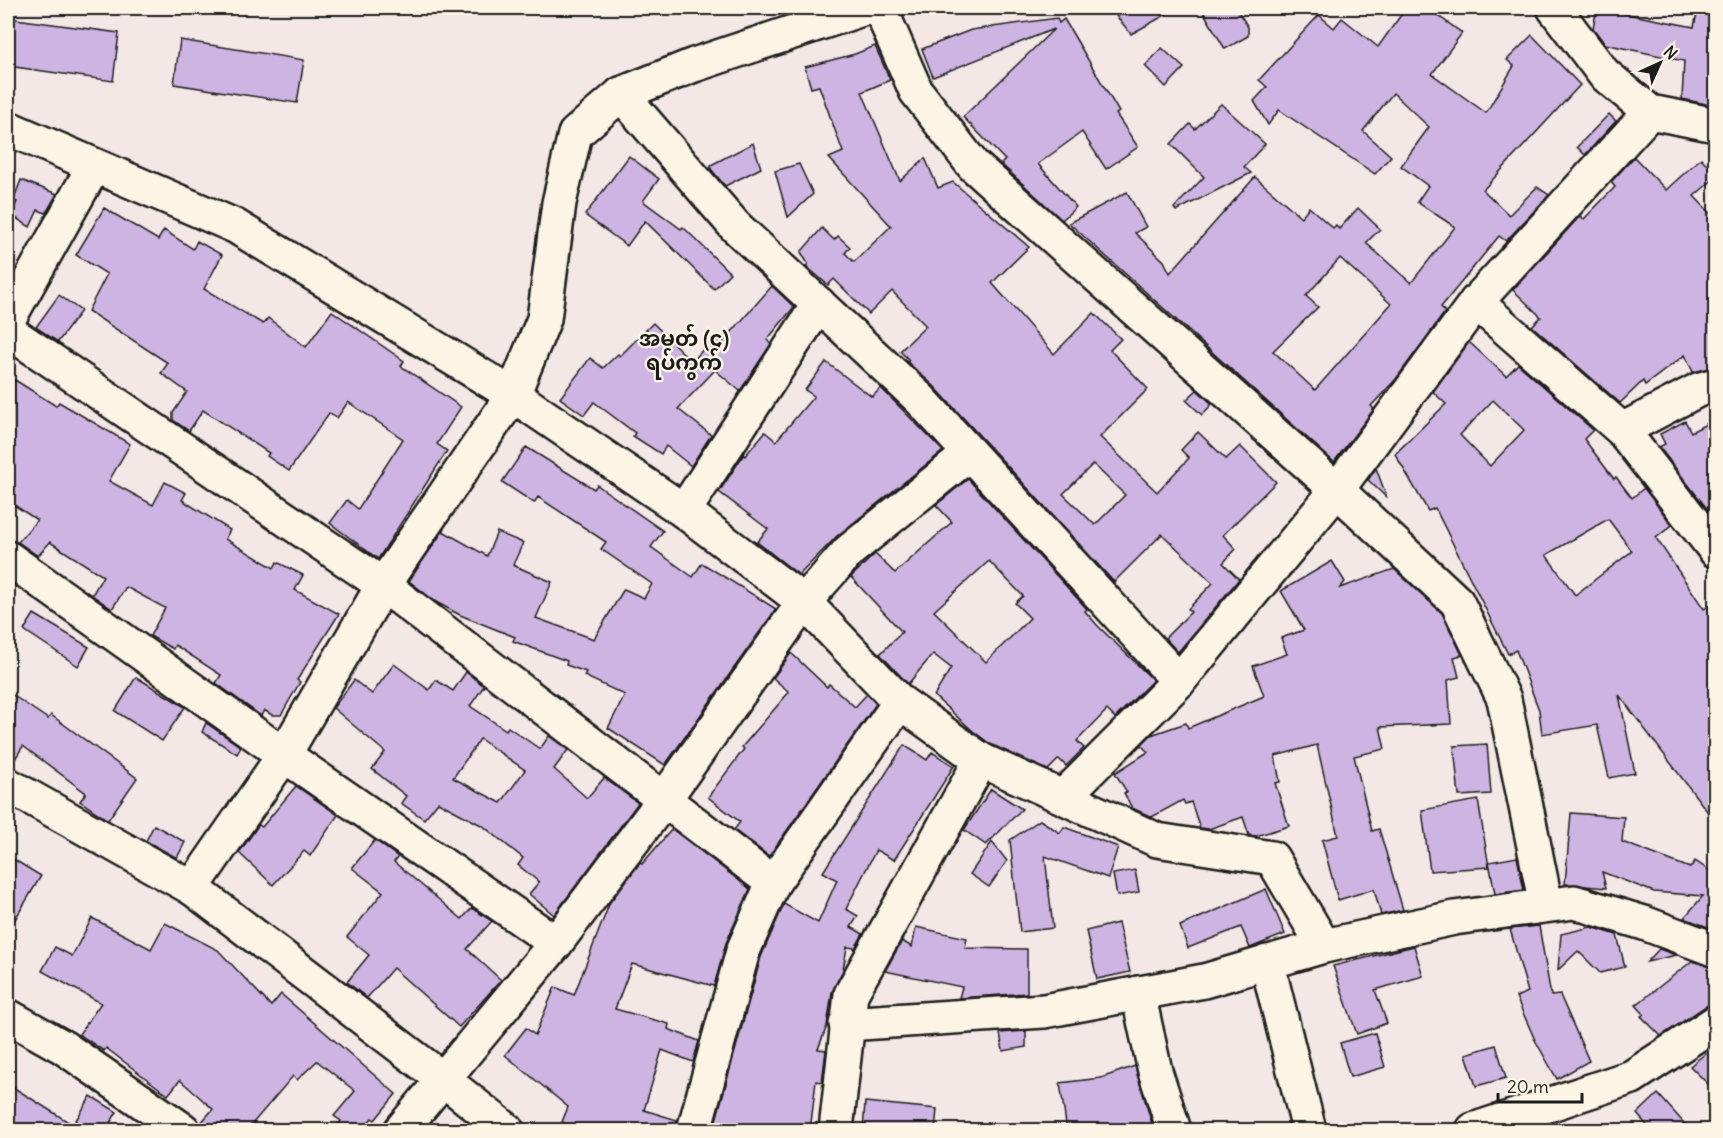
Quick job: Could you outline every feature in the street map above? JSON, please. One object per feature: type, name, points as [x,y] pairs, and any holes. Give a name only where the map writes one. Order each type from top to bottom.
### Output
[{"type":"street","points":[[192,888],[284,755],[383,585],[513,395],[544,319],[559,203],[575,134],[621,94],[694,65],[865,8]]},
{"type":"street","points":[[880,8],[916,91],[973,165],[1337,490],[1457,602],[1504,699],[1546,905]]},
{"type":"street","points":[[1554,8],[1604,74],[1650,112],[1716,125]]},
{"type":"street","points":[[621,94],[735,226],[920,399],[968,455],[1179,681]]},
{"type":"street","points":[[1064,796],[1179,681],[1337,490],[1476,302],[1650,112]]},
{"type":"street","points":[[8,128],[235,226],[513,395],[684,511],[804,602],[900,702],[981,760],[1157,840],[1272,858],[1324,946]]},
{"type":"street","points":[[8,320],[94,166]]},
{"type":"street","points":[[1476,302],[1622,430],[1716,551]]},
{"type":"street","points":[[684,511],[819,304]]},
{"type":"street","points":[[8,331],[383,585],[773,883]]},
{"type":"street","points":[[1622,430],[1698,390],[1716,385]]},
{"type":"street","points":[[401,1131],[556,943],[663,801],[804,602],[849,551],[968,455]]},
{"type":"street","points":[[8,558],[284,755],[556,943]]},
{"type":"street","points":[[694,1131],[743,951],[773,883],[900,702]]},
{"type":"street","points":[[836,1131],[850,994],[981,760]]},
{"type":"street","points":[[8,785],[192,888],[444,1080],[507,1131]]},
{"type":"street","points":[[846,1024],[1044,1011],[1204,981],[1324,946],[1454,918],[1574,902],[1644,923],[1716,951]]},
{"type":"street","points":[[1267,962],[1309,1131]]},
{"type":"street","points":[[1138,993],[1155,1071],[1174,1131]]},
{"type":"street","points":[[8,1016],[63,1047],[183,1131]]},
{"type":"street","points":[[1473,1131],[1632,1077],[1716,1022]]},
{"type":"building","points":[[1110,8],[1178,8],[1131,34]]},
{"type":"building","points":[[1201,8],[1236,8],[1248,27],[1248,36],[1225,49]]},
{"type":"building","points":[[1406,8],[1427,8],[1462,33],[1432,74],[1486,113],[1514,66],[1507,60],[1532,35],[1580,85],[1483,190],[1509,215],[1537,187],[1549,195],[1506,241],[1499,236],[1441,307],[1445,312],[1396,379],[1371,406],[1374,409],[1334,462],[1069,223],[1127,192],[1146,227],[1135,233],[1164,261],[1170,273],[1255,177],[1301,217],[1309,207],[1333,228],[1336,225],[1339,229],[1358,208],[1380,229],[1366,243],[1411,283],[1455,227],[1417,202],[1428,186],[1401,166],[1429,127],[1393,93],[1363,131],[1391,156],[1375,174],[1279,110],[1268,125],[1254,101],[1267,87],[1259,80],[1319,15],[1334,28],[1342,18],[1378,47]],"holes":[[[1340,258],[1391,304],[1315,390],[1273,351],[1318,307],[1306,296]]]},
{"type":"building","points":[[1597,8],[1694,27],[1698,8],[1716,8],[1716,106],[1682,99],[1684,61],[1605,44],[1593,28]]},
{"type":"building","points":[[8,18],[119,33],[113,81],[8,66]]},
{"type":"building","points":[[1057,18],[1059,23],[1064,19],[1119,112],[1116,114],[1138,147],[1106,169],[1082,132],[1038,164],[1076,207],[1062,220],[1001,164],[1005,160],[963,117],[1054,29],[933,77],[922,49],[971,30]]},
{"type":"building","points":[[180,40],[304,60],[297,103],[174,84]]},
{"type":"building","points":[[875,46],[890,80],[862,92],[900,181],[925,158],[938,188],[953,182],[1029,247],[992,283],[1054,354],[1094,313],[1121,339],[1110,350],[1148,389],[1100,437],[1157,492],[1189,458],[1181,450],[1198,432],[1226,459],[1240,446],[1276,482],[1223,535],[1236,549],[1223,563],[1239,579],[1178,652],[1165,638],[1191,612],[1188,609],[1213,583],[1162,534],[1114,582],[934,386],[907,362],[909,360],[900,351],[926,326],[892,291],[869,314],[834,279],[828,285],[806,266],[808,264],[801,252],[822,228],[834,240],[838,236],[850,247],[845,253],[854,262],[891,226],[829,158],[843,152],[819,86],[811,88],[805,67],[855,54]],"holes":[[[1093,464],[1125,495],[1095,525],[1063,494]]]},
{"type":"building","points":[[1162,48],[1184,68],[1166,87],[1145,66]]},
{"type":"building","points":[[1221,104],[1265,144],[1244,167],[1251,173],[1176,211],[1174,208],[1204,177],[1171,144],[1190,124],[1195,129]]},
{"type":"building","points":[[1609,114],[1616,121],[1585,155],[1577,147]]},
{"type":"building","points":[[753,143],[761,168],[725,186],[711,169],[711,165]]},
{"type":"building","points":[[629,156],[659,179],[643,201],[681,229],[683,227],[730,273],[714,289],[645,221],[627,246],[585,215]]},
{"type":"building","points":[[1634,157],[1666,190],[1701,158],[1716,174],[1716,177],[1694,196],[1716,219],[1716,367],[1693,372],[1685,355],[1645,385],[1643,381],[1620,403],[1532,326],[1541,317],[1513,290],[1580,216],[1584,219],[1615,187],[1611,182]]},
{"type":"building","points":[[799,164],[813,194],[788,217],[775,171]]},
{"type":"building","points":[[21,180],[57,194],[46,213],[38,210],[30,227],[11,215],[17,202],[13,201]]},
{"type":"building","points":[[104,208],[158,240],[164,230],[193,249],[197,241],[222,255],[204,289],[263,324],[268,318],[306,347],[332,311],[404,361],[401,366],[461,407],[437,444],[447,451],[378,559],[330,523],[347,500],[358,509],[403,439],[348,402],[337,418],[329,413],[289,471],[267,456],[269,453],[203,410],[189,431],[173,420],[173,413],[187,392],[161,373],[168,363],[88,311],[107,274],[76,255]]},
{"type":"building","points":[[772,286],[794,307],[767,340],[771,344],[740,391],[715,370],[678,409],[711,435],[691,466],[666,446],[661,454],[633,436],[635,433],[594,402],[584,415],[560,398],[590,358],[603,368],[618,354],[620,356],[653,323],[692,362],[714,337],[722,343]]},
{"type":"building","points":[[59,295],[81,311],[58,342],[36,327]]},
{"type":"building","points":[[1469,342],[1506,376],[1518,364],[1593,430],[1584,439],[1614,479],[1616,477],[1632,498],[1644,488],[1672,525],[1656,538],[1704,609],[1716,601],[1716,823],[1619,695],[1635,773],[1609,778],[1597,725],[1542,734],[1539,710],[1516,650],[1508,654],[1435,508],[1428,511],[1395,454],[1446,404],[1433,392]],"holes":[[[1493,400],[1524,430],[1490,466],[1460,435]],[[1608,519],[1632,551],[1575,595],[1546,555]]]},
{"type":"building","points":[[826,362],[872,397],[881,388],[943,451],[837,536],[799,575],[757,542],[768,529],[719,492],[744,454],[745,456],[765,432],[776,441],[814,396],[805,390]]},
{"type":"building","points":[[15,380],[56,406],[59,402],[130,444],[109,481],[153,505],[165,482],[186,493],[182,500],[230,530],[225,539],[274,568],[277,562],[303,575],[295,590],[339,614],[297,680],[300,682],[281,715],[272,715],[264,710],[261,716],[216,683],[221,675],[175,645],[173,649],[150,636],[165,608],[126,587],[112,609],[92,595],[103,576],[50,542],[38,556],[18,542],[37,520],[8,501],[8,392]]},
{"type":"building","points":[[1197,390],[1212,404],[1202,415],[1186,400]]},
{"type":"building","points":[[1716,419],[1716,520],[1659,447],[1665,444],[1660,434],[1685,421],[1691,432]]},
{"type":"building","points":[[526,447],[594,489],[597,485],[663,531],[651,547],[693,577],[702,563],[776,609],[665,765],[608,728],[625,695],[584,676],[586,672],[566,665],[567,661],[513,641],[515,637],[460,615],[436,602],[409,581],[443,531],[487,556],[497,532],[523,543],[513,565],[552,582],[536,618],[594,639],[624,589],[644,598],[652,584],[601,549],[606,542],[538,497],[534,503],[502,482]]},
{"type":"building","points":[[1376,468],[1387,498],[1368,480]]},
{"type":"building","points":[[968,479],[1087,609],[1085,611],[1097,625],[1153,680],[1115,718],[1107,710],[1077,741],[1084,748],[1066,766],[1059,759],[1048,770],[990,744],[973,731],[934,696],[951,668],[933,654],[908,684],[880,654],[902,632],[851,577],[875,554],[895,573],[952,522],[936,505]],"holes":[[[989,561],[1023,596],[1015,603],[1030,618],[986,662],[934,611]]]},
{"type":"building","points":[[1332,561],[1345,582],[1340,588],[1394,569],[1442,613],[1462,655],[1454,657],[1459,677],[1448,680],[1451,724],[1380,727],[1385,749],[1354,756],[1372,831],[1379,829],[1403,910],[1381,915],[1374,889],[1338,900],[1322,840],[1338,836],[1317,745],[1275,756],[1280,782],[1275,783],[1289,826],[1256,836],[1249,835],[1243,817],[1209,829],[1200,828],[1191,802],[1185,804],[1183,800],[1152,817],[1132,808],[1124,793],[1127,792],[1115,773],[1148,752],[1141,745],[1151,735],[1186,723],[1188,728],[1264,696],[1253,666],[1287,654],[1281,638],[1304,630],[1281,591]]},
{"type":"building","points":[[34,614],[89,647],[78,666],[24,630]]},
{"type":"building","points":[[791,653],[827,687],[829,684],[855,707],[867,694],[876,704],[769,856],[734,830],[740,822],[708,797],[744,749],[742,747],[789,692],[773,678]]},
{"type":"building","points":[[394,664],[429,690],[436,680],[453,691],[466,672],[484,686],[470,706],[506,730],[508,727],[540,749],[549,736],[568,750],[554,769],[587,798],[604,778],[638,803],[554,915],[529,894],[539,882],[518,865],[523,858],[483,826],[438,802],[424,819],[401,803],[406,796],[372,769],[385,752],[333,708],[354,680],[372,694]],"holes":[[[480,739],[525,770],[501,803],[453,778]]]},
{"type":"building","points":[[136,677],[185,707],[162,741],[115,711]]},
{"type":"building","points":[[8,692],[48,719],[51,715],[137,778],[108,820],[80,801],[86,793],[23,746],[10,767],[8,766]]},
{"type":"building","points":[[206,723],[241,747],[237,754],[202,732]]},
{"type":"building","points":[[1487,744],[1491,794],[1459,796],[1454,746]]},
{"type":"building","points":[[904,745],[927,760],[932,752],[954,766],[894,860],[876,850],[846,909],[858,916],[851,927],[863,934],[855,948],[847,947],[843,970],[832,992],[827,1026],[818,1049],[826,1050],[822,1082],[816,1081],[810,1131],[713,1131],[761,957],[784,904],[818,923],[837,880],[823,872]]},
{"type":"building","points":[[296,786],[338,815],[310,856],[304,851],[273,885],[239,853],[257,827],[259,825],[262,827]]},
{"type":"building","points":[[991,789],[1022,809],[986,845],[964,830]]},
{"type":"building","points":[[1478,800],[1489,867],[1430,871],[1422,810]]},
{"type":"building","points":[[1571,813],[1624,817],[1622,842],[1690,868],[1695,861],[1716,875],[1716,930],[1684,918],[1703,896],[1654,892],[1602,872],[1606,888],[1565,884]]},
{"type":"building","points":[[1040,820],[1060,833],[1064,827],[1118,847],[1108,878],[1045,856],[1053,928],[1020,932],[1010,840]]},
{"type":"building","points":[[154,825],[185,842],[177,858],[146,841]]},
{"type":"building","points":[[672,829],[750,889],[726,943],[714,986],[632,964],[615,1009],[669,1024],[668,1029],[699,1041],[693,1062],[662,1050],[644,1110],[677,1120],[676,1131],[580,1131],[562,1122],[568,1107],[505,1055],[526,1028],[535,1035],[555,987],[574,995],[610,902],[640,863],[642,864]]},
{"type":"building","points":[[375,840],[398,857],[394,862],[462,919],[472,908],[492,921],[467,949],[501,980],[459,1027],[393,968],[367,998],[347,982],[369,955],[347,937],[383,892],[352,868]]},
{"type":"building","points":[[992,842],[1007,861],[989,887],[970,874]]},
{"type":"building","points":[[8,856],[41,876],[8,931]]},
{"type":"building","points":[[1517,857],[1524,890],[1495,894],[1489,862]]},
{"type":"building","points":[[1135,870],[1139,892],[1117,896],[1113,874]]},
{"type":"building","points":[[1266,889],[1285,934],[1250,948],[1241,927],[1188,948],[1180,926]]},
{"type":"building","points":[[92,918],[151,949],[165,923],[218,950],[271,1006],[281,994],[396,1094],[375,1120],[372,1118],[361,1131],[334,1131],[341,1121],[334,1116],[355,1091],[317,1061],[297,1080],[293,1076],[246,1131],[202,1131],[200,1124],[213,1109],[180,1080],[168,1095],[106,1048],[104,1051],[79,1034],[101,1003],[42,971],[55,947],[72,956]]},
{"type":"building","points":[[1118,923],[1130,972],[1097,979],[1086,931]]},
{"type":"building","points":[[1539,926],[1551,996],[1560,995],[1589,1061],[1557,1079],[1535,1040],[1516,997],[1528,992],[1510,929]]},
{"type":"building","points":[[916,927],[967,938],[965,948],[1027,949],[1027,993],[959,998],[962,987],[885,971],[902,941],[912,947]]},
{"type":"building","points":[[1591,927],[1617,935],[1625,967],[1600,973],[1578,951],[1558,970],[1561,934]]},
{"type":"building","points":[[1414,946],[1423,976],[1375,990],[1387,1023],[1357,1034],[1333,966]]},
{"type":"building","points":[[1659,949],[1676,955],[1647,962]]},
{"type":"building","points":[[1692,961],[1716,968],[1716,1003],[1706,1006],[1661,1036],[1641,1016],[1644,1014],[1636,1005]]},
{"type":"building","points":[[1026,1031],[1026,1047],[1003,1051],[1000,1033]]},
{"type":"building","points":[[1375,1033],[1385,1067],[1350,1077],[1340,1043]]},
{"type":"building","points":[[1496,1045],[1506,1078],[1476,1086],[1466,1054]]},
{"type":"building","points":[[1716,1045],[1716,1092],[1690,1066]]},
{"type":"building","points":[[1135,1066],[1154,1131],[1067,1131],[1060,1083],[1101,1078]]},
{"type":"building","points":[[8,1084],[73,1125],[91,1096],[117,1112],[105,1131],[8,1131]]},
{"type":"building","points":[[1658,1094],[1691,1131],[1652,1131],[1637,1114]]},
{"type":"building","points":[[865,1102],[937,1109],[935,1131],[863,1131]]},
{"type":"district","name":"အမှတ် (၄) ရပ်ကွက်","points":[[684,350]]}]
